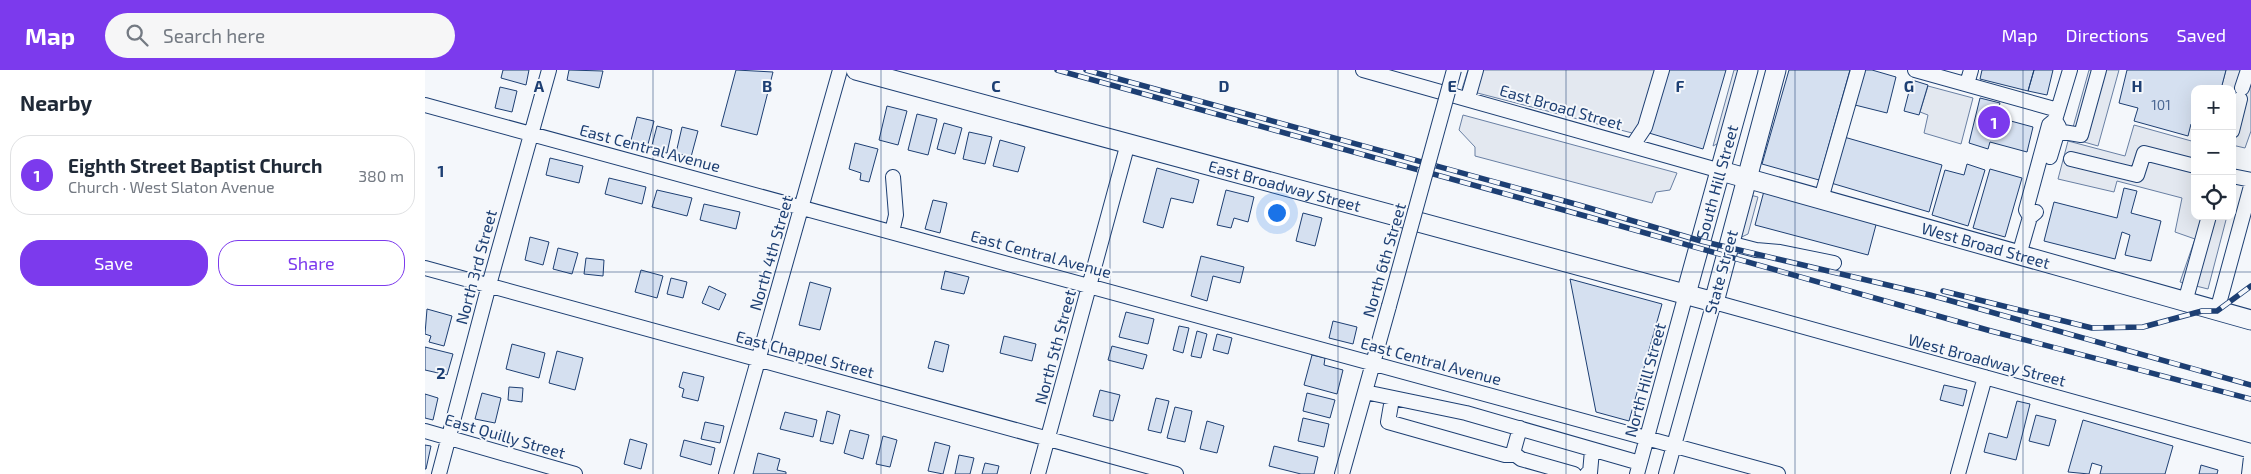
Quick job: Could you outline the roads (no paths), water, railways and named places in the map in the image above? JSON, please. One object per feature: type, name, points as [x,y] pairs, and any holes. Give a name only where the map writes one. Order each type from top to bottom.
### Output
[{"type":"main road","name":"East Broadway Street","points":[[856,70],[1714,302]]},
{"type":"main road","name":"South Hill Street","points":[[1686,294],[1748,70]]},
{"type":"main road","name":"State Street","points":[[1714,302],[1776,70]]},
{"type":"main road","name":"West Broad Street","points":[[1721,171],[2251,320]]},
{"type":"street","name":"North 3rd Street","points":[[439,474],[549,70]]},
{"type":"street","name":"North 4th Street","points":[[726,474],[840,70]]},
{"type":"street","name":"East Broad Street","points":[[1363,70],[1468,98],[1721,171]]},
{"type":"street","name":"North 6th Street","points":[[1342,474],[1454,70]]},
{"type":"street","points":[[1468,98],[1476,70]]},
{"type":"street","points":[[1633,145],[1645,127],[1662,70]]},
{"type":"street","points":[[1821,199],[1858,70]]},
{"type":"street","points":[[1915,70],[1936,73],[1967,84],[2057,120],[2081,136],[2099,70]]},
{"type":"street","points":[[1967,84],[1971,70]]},
{"type":"street","points":[[2019,255],[2030,217],[2026,210],[2049,125],[2057,120],[2069,70]]},
{"type":"street","points":[[2232,130],[2248,70]]},
{"type":"street","name":"East Central Avenue","points":[[425,105],[1778,474]]},
{"type":"street","name":"North 5th Street","points":[[1038,474],[1128,143]]},
{"type":"street","points":[[2071,159],[2137,175],[2144,153],[2191,165]]},
{"type":"street","points":[[893,177],[897,215],[893,232]]},
{"type":"street","points":[[2236,177],[2251,180]]},
{"type":"street","points":[[2217,311],[2251,186]]},
{"type":"street","points":[[2185,302],[2208,220]]},
{"type":"street","points":[[1729,243],[1756,250],[1780,252],[1834,263]]},
{"type":"street","name":"East Chappel Street","points":[[425,268],[1176,474]]},
{"type":"street","name":"North Hill Street","points":[[1639,469],[1686,294]]},
{"type":"street","name":"West Broadway Street","points":[[1714,302],[2251,451]]},
{"type":"street","name":"State Street","points":[[1666,474],[1714,302]]},
{"type":"street","points":[[1958,474],[1985,377]]},
{"type":"street","points":[[1365,392],[1466,413],[1520,428],[1592,450],[1639,469]]},
{"type":"street","points":[[1392,399],[1388,422],[1505,455],[1516,455]]},
{"type":"street","points":[[1520,428],[1513,453],[1521,459],[1574,474]]},
{"type":"street","name":"East Quilly Street","points":[[425,431],[575,474]]},
{"type":"street","points":[[1587,474],[1590,473],[1592,450]]},
{"type":"street","points":[[2249,474],[2251,457]]},
{"type":"railway","points":[[1057,70],[1589,217],[1991,331],[2251,399]]},
{"type":"railway","points":[[1086,70],[1579,205],[1701,241],[1930,295],[2251,385]]},
{"type":"railway","points":[[1943,291],[2092,328],[2143,327],[2202,311],[2217,311],[2251,286]]},
{"type":"place","name":"Eighth Street Baptist Church","points":[[1994,122]]}]
